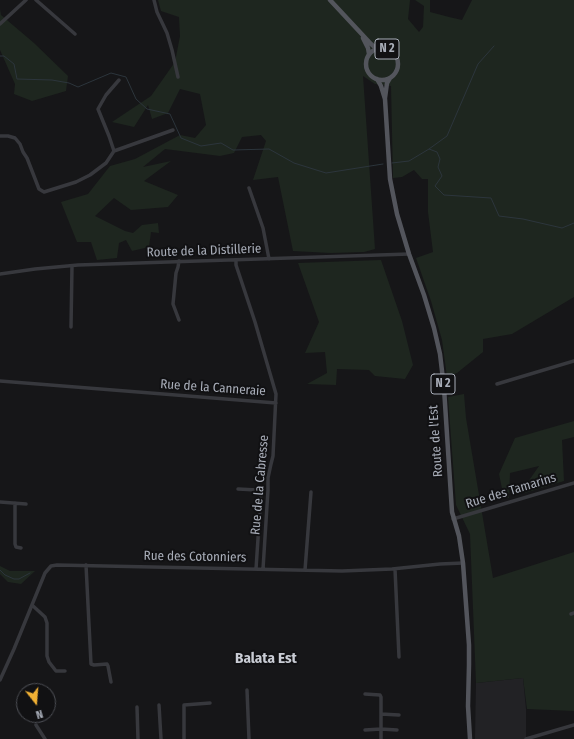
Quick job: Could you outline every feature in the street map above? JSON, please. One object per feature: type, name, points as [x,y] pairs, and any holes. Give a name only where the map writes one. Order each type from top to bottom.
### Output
[{"type":"main road","name":"N 2","points":[[330,0],[377,49]]},
{"type":"main road","name":"N 2","points":[[360,33],[368,48],[369,54],[366,62],[370,74],[377,79],[382,80],[393,76],[398,69],[398,61],[396,56],[390,50],[381,48],[369,54]]},
{"type":"main road","name":"Route de l'Est","points":[[390,78],[387,83],[385,99],[390,179],[409,254],[424,295],[440,354],[452,512],[459,536],[463,563],[469,645],[468,706],[470,739]]},
{"type":"main road","name":"Route de l'Est","points":[[377,79],[385,99]]},
{"type":"street","points":[[0,24],[26,0]]},
{"type":"street","points":[[36,0],[76,34]]},
{"type":"street","points":[[154,0],[157,12],[168,39],[178,77]]},
{"type":"street","points":[[114,151],[98,109],[106,95],[119,80]]},
{"type":"street","points":[[0,136],[14,138],[20,144],[39,189],[44,192],[76,182],[90,175],[106,164],[114,151],[173,130]]},
{"type":"street","points":[[250,188],[264,228],[269,259]]},
{"type":"street","name":"Route de la Distillerie","points":[[0,274],[72,266],[409,254]]},
{"type":"street","name":"Rue de la Canneraie","points":[[0,381],[276,403],[275,388],[236,260]]},
{"type":"street","points":[[179,261],[175,280],[173,304],[179,320]]},
{"type":"street","points":[[71,327],[72,266]]},
{"type":"street","points":[[497,384],[574,361]]},
{"type":"street","name":"Rue de la Cabresse","points":[[263,569],[268,478],[273,456],[276,403]]},
{"type":"street","name":"Rue des Tamarins","points":[[454,519],[574,483]]},
{"type":"street","points":[[238,490],[257,490],[261,493],[256,569]]},
{"type":"street","points":[[305,570],[311,492]]},
{"type":"street","points":[[0,502],[26,504]]},
{"type":"street","points":[[15,503],[15,544],[16,547],[21,548]]},
{"type":"street","name":"Rue des Cotonniers","points":[[0,680],[45,572],[51,566],[86,565],[342,571],[463,563]]},
{"type":"street","points":[[86,565],[92,664],[107,664],[111,682]]},
{"type":"street","points":[[394,568],[399,657]]},
{"type":"street","points":[[32,605],[45,617],[47,623],[47,656],[49,662],[56,671],[65,671]]},
{"type":"street","points":[[247,690],[249,739]]},
{"type":"street","points":[[365,694],[380,695],[381,697],[380,739]]},
{"type":"street","points":[[184,739],[184,705],[210,703]]},
{"type":"street","points":[[159,705],[161,739]]},
{"type":"street","points":[[137,707],[138,739]]},
{"type":"street","points":[[381,714],[399,715]]},
{"type":"street","points":[[36,725],[45,739]]},
{"type":"street","points":[[526,739],[574,725]]},
{"type":"street","points":[[365,730],[397,730]]},
{"type":"shaded area","points":[[158,0],[410,0],[408,19],[419,32],[423,27],[424,6],[415,0],[430,0],[430,12],[462,20],[472,0],[574,0],[574,297],[512,334],[483,339],[483,352],[457,373],[447,377],[442,340],[431,301],[416,258],[433,252],[428,212],[428,179],[422,179],[414,170],[402,177],[393,178],[391,86],[375,84],[363,76],[375,249],[364,252],[331,253],[293,251],[278,177],[253,180],[266,141],[261,135],[242,137],[234,153],[220,156],[165,149],[143,167],[171,161],[144,181],[178,195],[168,207],[131,210],[114,198],[95,216],[125,231],[133,233],[142,225],[158,223],[159,233],[151,232],[149,247],[132,251],[126,240],[119,243],[117,258],[97,260],[91,242],[77,242],[61,202],[88,194],[110,166],[135,159],[180,135],[195,138],[206,125],[200,94],[180,89],[168,113],[152,119],[148,105],[134,127],[112,122],[151,96],[175,62],[180,36],[179,17],[161,11]]},
{"type":"shaded area","points":[[0,9],[1,15],[34,43],[68,76],[66,91],[32,101],[14,94],[15,84],[0,50]]},
{"type":"shaded area","points":[[381,260],[402,321],[413,365],[405,379],[375,376],[369,370],[337,369],[336,385],[307,384],[327,373],[325,352],[305,353],[319,322],[298,263]]},
{"type":"shaded area","points":[[464,394],[466,418],[493,578],[574,552],[574,711],[527,709],[523,678],[476,683],[470,534],[456,505],[448,397]]},
{"type":"shaded area","points":[[574,421],[574,437],[562,440],[564,481],[525,493],[523,489],[539,466],[510,473],[509,498],[504,498],[499,474],[515,438]]},
{"type":"shaded area","points":[[0,566],[10,571],[35,571],[21,584],[8,582],[0,574]]},
{"type":"shaded area","points":[[523,678],[526,709],[526,739],[475,739],[476,683]]},
{"type":"waterway","points":[[429,149],[447,136],[478,64],[494,46]]},
{"type":"waterway","points":[[0,56],[4,56],[14,64],[17,79],[52,80],[69,83],[78,87],[111,73],[126,77],[136,99],[147,109],[170,114],[181,138],[201,146],[221,143],[233,150],[269,149],[294,163],[326,173],[383,164]]},
{"type":"waterway","points":[[392,163],[409,161],[429,149],[437,152],[440,159],[438,167],[442,176],[435,186],[444,195],[491,198],[499,216],[523,219],[562,228],[574,223]]},
{"type":"waterway","points":[[0,570],[5,575],[14,579],[19,579],[30,573]]},
{"type":"district","name":"Balata Est","points":[[266,659]]}]
